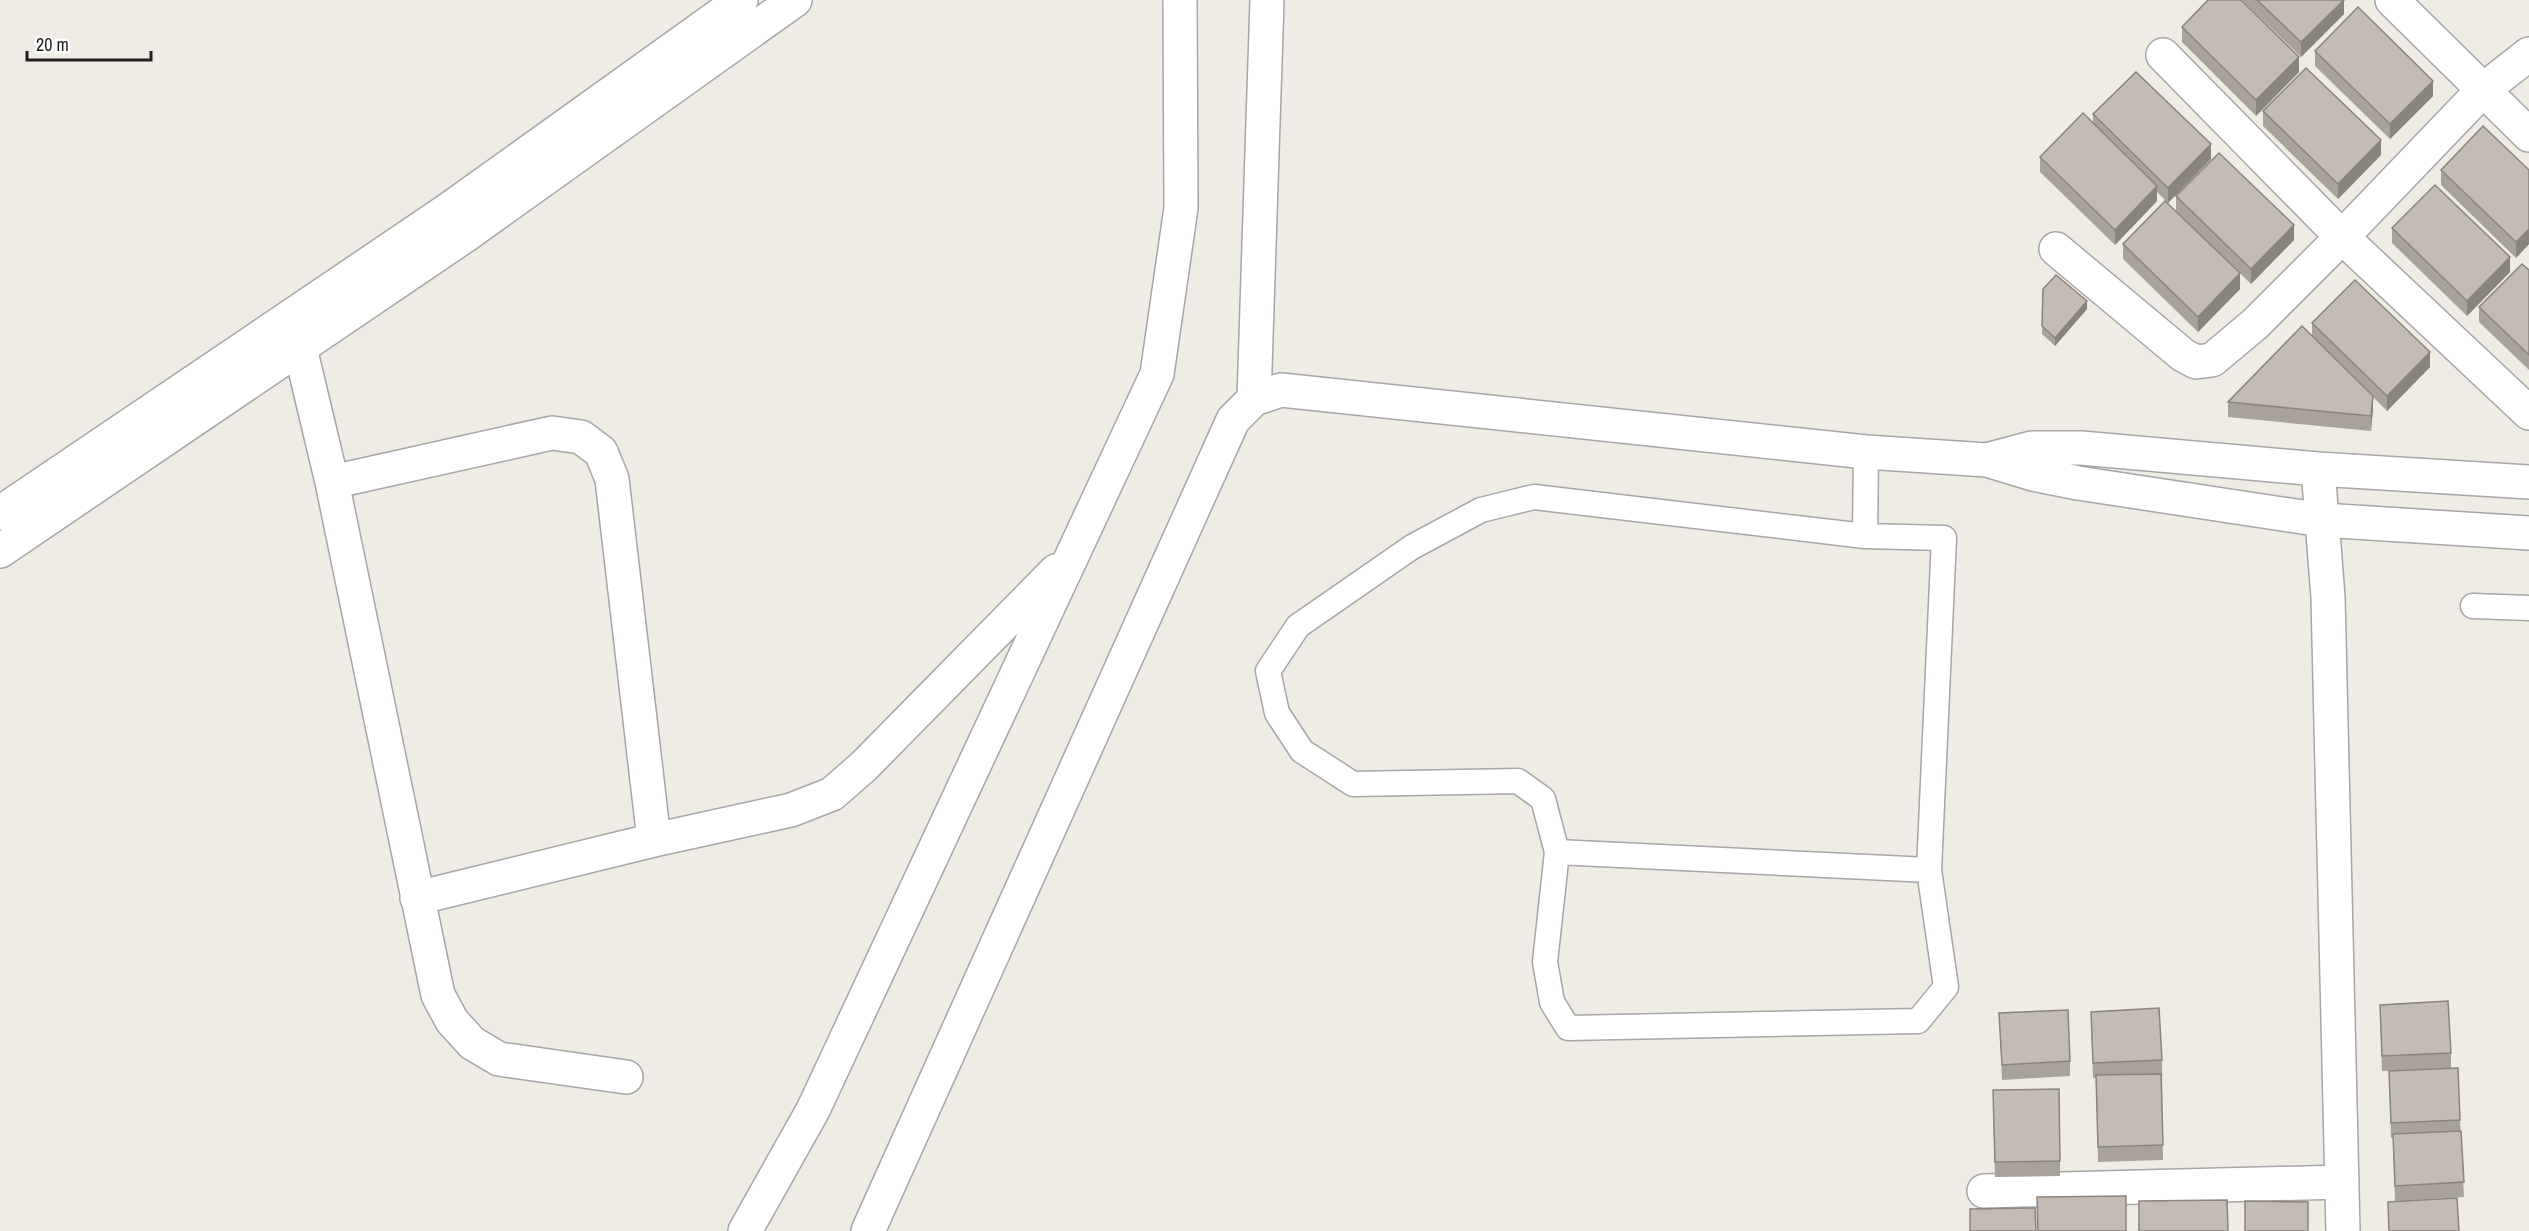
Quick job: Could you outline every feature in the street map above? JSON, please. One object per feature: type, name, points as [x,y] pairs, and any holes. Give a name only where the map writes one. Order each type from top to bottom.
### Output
[{"type":"street","points":[[0,513],[448,210],[741,0]]},
{"type":"street","points":[[0,551],[466,235],[795,0]]},
{"type":"street","points":[[745,1231],[813,1110],[1158,374],[1181,208],[1180,0]]},
{"type":"street","points":[[1254,399],[1267,0]]},
{"type":"street","points":[[2392,0],[2529,135]]},
{"type":"street","points":[[2056,249],[2183,355],[2196,362],[2212,360],[2255,324],[2483,90],[2529,54]]},
{"type":"street","points":[[2163,55],[2342,237],[2529,413]]},
{"type":"street","points":[[290,317],[300,348],[332,482],[438,995],[452,1021],[472,1043],[499,1059],[626,1077]]},
{"type":"street","points":[[868,1231],[1233,420],[1254,399],[1281,390],[1866,452],[1987,460],[2033,474],[2078,483],[2322,520],[2529,533]]},
{"type":"street","points":[[332,482],[552,433],[581,438],[601,452],[612,479],[654,840]]},
{"type":"street","points":[[1987,460],[2032,448],[2081,448],[2318,469],[2529,482]]},
{"type":"street","points":[[2318,469],[2328,597],[2343,1231]]},
{"type":"street","points":[[417,898],[654,840],[791,810],[832,794],[864,766],[1074,553]]},
{"type":"street","points":[[1984,1191],[2342,1182]]},
{"type":"lane","points":[[1865,536],[1866,452]]},
{"type":"lane","points":[[1534,497],[1865,536],[1944,538],[1929,870],[1946,987],[1918,1021],[1568,1028],[1552,1002],[1545,962],[1557,852],[1543,799],[1518,781],[1353,784],[1302,751],[1276,712],[1268,671],[1298,626],[1412,547],[1481,510],[1534,497]]},
{"type":"lane","points":[[2473,606],[2529,608]]},
{"type":"lane","points":[[1557,852],[1929,870]]},
{"type":"building","points":[[2208,0],[2241,0],[2299,57],[2256,100],[2182,27]]},
{"type":"building","points":[[2257,0],[2344,0],[2301,42]]},
{"type":"building","points":[[2358,7],[2433,81],[2390,124],[2315,51]]},
{"type":"building","points":[[2306,68],[2381,140],[2338,184],[2263,111]]},
{"type":"building","points":[[2136,72],[2211,144],[2168,188],[2093,114]]},
{"type":"building","points":[[2083,113],[2157,186],[2115,230],[2040,157]]},
{"type":"building","points":[[2483,126],[2529,170],[2529,229],[2516,242],[2441,170]]},
{"type":"building","points":[[2219,153],[2294,225],[2251,269],[2176,196]]},
{"type":"building","points":[[2435,185],[2510,257],[2467,301],[2392,228]]},
{"type":"building","points":[[2165,201],[2240,273],[2198,317],[2123,244]]},
{"type":"building","points":[[2522,264],[2529,270],[2529,355],[2479,307]]},
{"type":"building","points":[[2056,275],[2087,301],[2055,338],[2042,326],[2043,289]]},
{"type":"building","points":[[2355,280],[2430,352],[2387,396],[2312,323]]},
{"type":"building","points":[[2302,326],[2373,396],[2371,416],[2228,402]]},
{"type":"building","points":[[2448,1001],[2451,1053],[2382,1056],[2380,1005]]},
{"type":"building","points":[[2159,1008],[2162,1060],[2093,1063],[2091,1012]]},
{"type":"building","points":[[2068,1010],[2070,1061],[2002,1065],[1999,1013]]},
{"type":"building","points":[[2458,1068],[2460,1120],[2391,1123],[2389,1071]]},
{"type":"building","points":[[2161,1074],[2163,1145],[2098,1147],[2096,1075]]},
{"type":"building","points":[[2059,1089],[2060,1161],[1995,1162],[1993,1090]]},
{"type":"building","points":[[2461,1131],[2464,1182],[2395,1186],[2393,1134]]},
{"type":"building","points":[[2126,1196],[2126,1231],[2038,1231],[2037,1197]]},
{"type":"building","points":[[2457,1198],[2459,1231],[2389,1231],[2388,1202]]},
{"type":"building","points":[[2227,1200],[2228,1231],[2139,1231],[2139,1201]]},
{"type":"building","points":[[2245,1201],[2308,1202],[2308,1231],[2245,1231]]},
{"type":"building","points":[[2035,1208],[2036,1231],[1970,1231],[1970,1209]]}]
